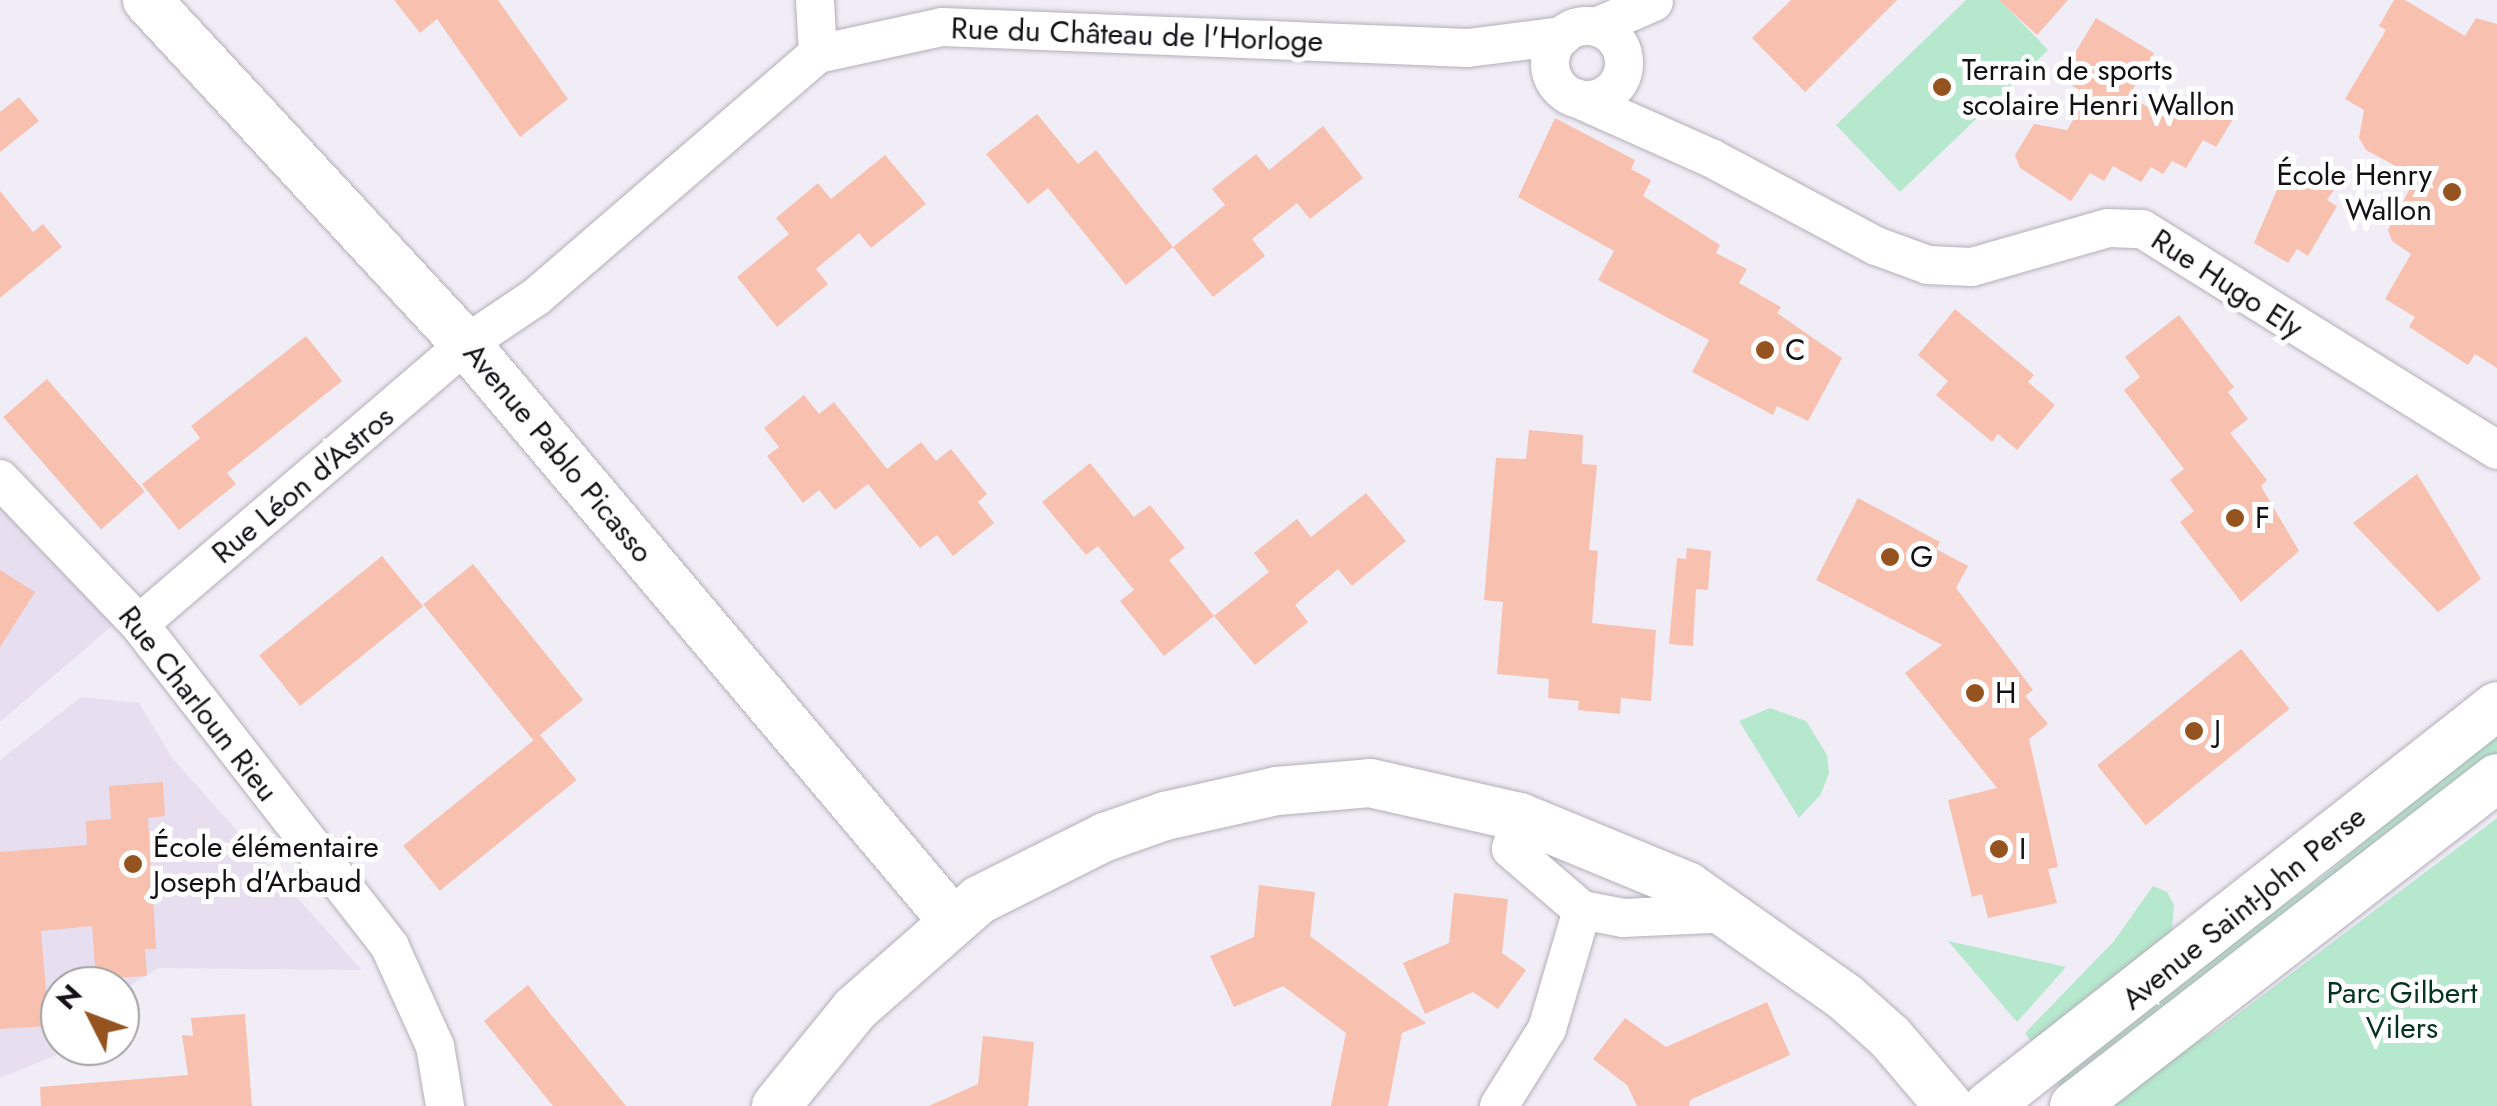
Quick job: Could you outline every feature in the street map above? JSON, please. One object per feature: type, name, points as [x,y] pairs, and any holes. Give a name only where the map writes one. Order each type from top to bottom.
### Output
[{"type":"main road","name":"Avenue Pablo Picasso","points":[[147,0],[466,344],[952,920]]},
{"type":"main road","name":"Avenue Saint-John Perse","points":[[1988,1106],[2497,706]]},
{"type":"main road","name":"Avenue Saint-John Perse","points":[[2074,1106],[2497,778]]},
{"type":"main road","points":[[776,1106],[855,1009],[952,920],[1105,837],[1276,790],[1370,783],[1516,833],[1644,866],[1732,913],[1890,1037],[1948,1106]]},
{"type":"street","points":[[816,0],[818,54]]},
{"type":"street","points":[[1601,48],[1608,94],[1567,92],[1550,66],[1601,48],[1655,1]]},
{"type":"street","name":"Rue du Château de l'Horloge","points":[[466,344],[536,297],[818,54],[942,27],[1601,48]]},
{"type":"street","name":"Rue du Château de l'Horloge","points":[[1495,47],[1567,92]]},
{"type":"street","name":"Rue Hugo Ely","points":[[1601,48],[1662,135]]},
{"type":"street","name":"Rue Hugo Ely","points":[[1567,92],[1662,135],[1876,246],[1928,266],[1972,268],[2108,228],[2142,229],[2497,450]]},
{"type":"street","name":"Rue Léon d'Astros","points":[[139,624],[466,344]]},
{"type":"street","name":"Rue Charloun Rieu","points":[[0,479],[139,624],[390,947],[435,1046],[445,1106]]},
{"type":"street","points":[[1516,833],[1582,910],[1624,918],[1732,913]]},
{"type":"street","points":[[1499,1106],[1547,1029],[1582,910]]},
{"type":"shaded area","points":[[0,505],[118,621],[0,722]]},
{"type":"shaded area","name":"École élémentaire Joseph d'Arbaud","points":[[81,697],[139,703],[173,759],[362,970],[158,968],[140,979],[140,966],[40,966],[40,1062],[0,1078],[0,760]]},
{"type":"green space","name":"Terrain de sports scolaire Henri Wallon","points":[[1966,0],[2000,0],[2048,50],[1900,192],[1836,125]]},
{"type":"green space","points":[[1770,708],[1806,721],[1827,755],[1829,773],[1821,794],[1799,818],[1739,721]]},
{"type":"green space","points":[[2497,731],[2497,765],[2066,1098],[2052,1073],[2325,875]]},
{"type":"green space","name":"Parc Gilbert Vilers","points":[[2497,818],[2497,1106],[2099,1106],[2146,1069],[2214,1032]]},
{"type":"green space","points":[[2153,886],[2167,892],[2174,905],[2171,940],[2038,1051],[2025,1033],[2114,941]]},
{"type":"green space","points":[[1948,941],[2066,967],[2017,1022]]},
{"type":"building","points":[[394,0],[498,0],[568,99],[520,137],[437,19],[420,33]]},
{"type":"building","points":[[1791,0],[1897,0],[1805,92],[1752,38]]},
{"type":"building","points":[[1999,0],[2068,0],[2037,35]]},
{"type":"building","name":"École Henry Wallon","points":[[2394,0],[2405,0],[2465,36],[2476,18],[2497,24],[2497,368],[2475,354],[2468,365],[2409,327],[2415,317],[2385,299],[2411,254],[2392,241],[2388,230],[2416,177],[2366,150],[2359,138],[2364,110],[2345,99],[2386,30],[2379,26]]},
{"type":"building","points":[[2096,18],[2154,53],[2129,96],[2170,120],[2188,91],[2233,119],[2216,147],[2203,140],[2186,168],[2172,161],[2163,174],[2151,167],[2141,182],[2113,166],[2104,181],[2090,173],[2071,201],[2020,168],[2015,155],[2034,124],[2067,130],[2088,96],[2060,78]]},
{"type":"building","points":[[19,97],[39,121],[0,152],[0,112]]},
{"type":"building","points":[[1037,114],[1078,164],[1096,150],[1173,247],[1126,285],[1048,188],[1028,204],[986,154]]},
{"type":"building","points":[[1555,118],[1635,160],[1631,169],[1651,180],[1643,196],[1720,245],[1716,253],[1747,269],[1739,283],[1781,307],[1777,313],[1842,358],[1808,421],[1777,406],[1773,415],[1692,372],[1709,340],[1598,280],[1614,251],[1518,197]]},
{"type":"building","points":[[1323,126],[1363,178],[1310,219],[1297,203],[1252,239],[1265,256],[1213,297],[1173,247],[1225,205],[1212,189],[1256,154],[1269,170]]},
{"type":"building","points":[[885,155],[926,204],[871,248],[859,233],[816,269],[828,284],[777,327],[737,277],[789,234],[776,218],[818,183],[831,199]]},
{"type":"building","points":[[2300,166],[2335,188],[2327,200],[2337,206],[2308,256],[2297,249],[2288,263],[2254,243],[2280,183],[2287,187]]},
{"type":"building","points":[[0,191],[33,232],[43,224],[62,247],[0,298]]},
{"type":"building","points":[[1955,309],[2034,375],[2028,382],[2055,405],[2017,450],[1998,434],[1992,442],[1936,395],[1948,381],[1918,355]]},
{"type":"building","points":[[2179,315],[2234,387],[2228,392],[2248,419],[2230,433],[2267,480],[2261,486],[2299,551],[2241,602],[2180,522],[2194,511],[2170,480],[2184,469],[2124,390],[2140,377],[2125,357]]},
{"type":"building","points":[[306,336],[342,381],[227,473],[236,484],[179,530],[142,484],[200,438],[191,426]]},
{"type":"building","points":[[47,379],[145,491],[101,530],[3,417]]},
{"type":"building","points":[[804,395],[819,414],[834,402],[887,469],[921,442],[936,461],[951,449],[987,494],[978,502],[994,523],[953,556],[937,535],[920,548],[868,484],[835,510],[819,490],[803,503],[767,456],[779,447],[764,428]]},
{"type":"building","points":[[1529,430],[1583,435],[1582,464],[1597,465],[1589,550],[1598,551],[1592,623],[1656,630],[1651,701],[1621,698],[1620,714],[1578,710],[1579,701],[1548,698],[1549,679],[1497,674],[1503,602],[1484,600],[1496,458],[1526,459]]},
{"type":"building","points":[[1090,463],[1134,517],[1150,505],[1185,548],[1169,560],[1214,616],[1164,656],[1120,601],[1134,590],[1098,546],[1086,555],[1042,502]]},
{"type":"building","points":[[2417,474],[2481,579],[2438,612],[2353,523]]},
{"type":"building","points":[[1366,493],[1406,541],[1352,586],[1338,569],[1295,605],[1308,622],[1255,665],[1214,616],[1269,572],[1254,553],[1297,519],[1311,537]]},
{"type":"building","points":[[1858,498],[1940,542],[1936,549],[1968,566],[1956,588],[2033,690],[2025,696],[2048,724],[2029,739],[2058,867],[2048,869],[2057,903],[1988,918],[1982,894],[1972,897],[1948,800],[1997,788],[1905,673],[1942,645],[1816,580]]},
{"type":"building","points":[[1687,548],[1711,551],[1708,590],[1696,589],[1693,646],[1669,644],[1677,558],[1686,559]]},
{"type":"building","points":[[382,556],[423,607],[300,706],[259,655]]},
{"type":"building","points":[[473,564],[583,700],[533,740],[423,604]]},
{"type":"building","points":[[0,570],[35,592],[0,647]]},
{"type":"building","name":"J","points":[[2241,649],[2289,709],[2146,825],[2097,765]]},
{"type":"building","points":[[540,735],[577,780],[440,891],[403,846]]},
{"type":"building","points":[[163,782],[165,816],[148,818],[156,949],[145,949],[147,976],[140,976],[140,966],[95,966],[92,926],[41,931],[44,966],[40,966],[40,1027],[0,1029],[0,852],[87,845],[86,821],[111,819],[109,786]]},
{"type":"building","points":[[1259,885],[1315,892],[1310,936],[1426,1023],[1402,1033],[1388,1106],[1331,1106],[1346,1033],[1283,986],[1234,1007],[1210,956],[1254,937]]},
{"type":"building","points":[[1454,893],[1508,899],[1502,953],[1526,970],[1498,1009],[1473,992],[1425,1014],[1403,963],[1449,943]]},
{"type":"building","points":[[528,985],[626,1106],[553,1106],[484,1021]]},
{"type":"building","points":[[1767,1002],[1790,1055],[1690,1100],[1689,1106],[1637,1106],[1627,1085],[1593,1059],[1625,1018],[1666,1047]]},
{"type":"building","points":[[245,1014],[252,1106],[41,1106],[40,1087],[188,1075],[182,1035],[193,1036],[191,1018]]},
{"type":"building","points":[[983,1036],[1034,1042],[1028,1106],[929,1106],[978,1084]]},
{"type":"place","name":"Terrain de sports scolaire Henri Wallon","points":[[1942,87]]},
{"type":"place","name":"École Henry Wallon","points":[[2452,192]]},
{"type":"place","name":"C","points":[[1765,350]]},
{"type":"place","name":"F","points":[[2235,518]]},
{"type":"place","name":"G","points":[[1890,557]]},
{"type":"place","name":"H","points":[[1975,693]]},
{"type":"place","name":"J","points":[[2194,731]]},
{"type":"place","name":"I","points":[[1999,849]]},
{"type":"place","name":"École élémentaire Joseph d'Arbaud","points":[[133,864]]}]
